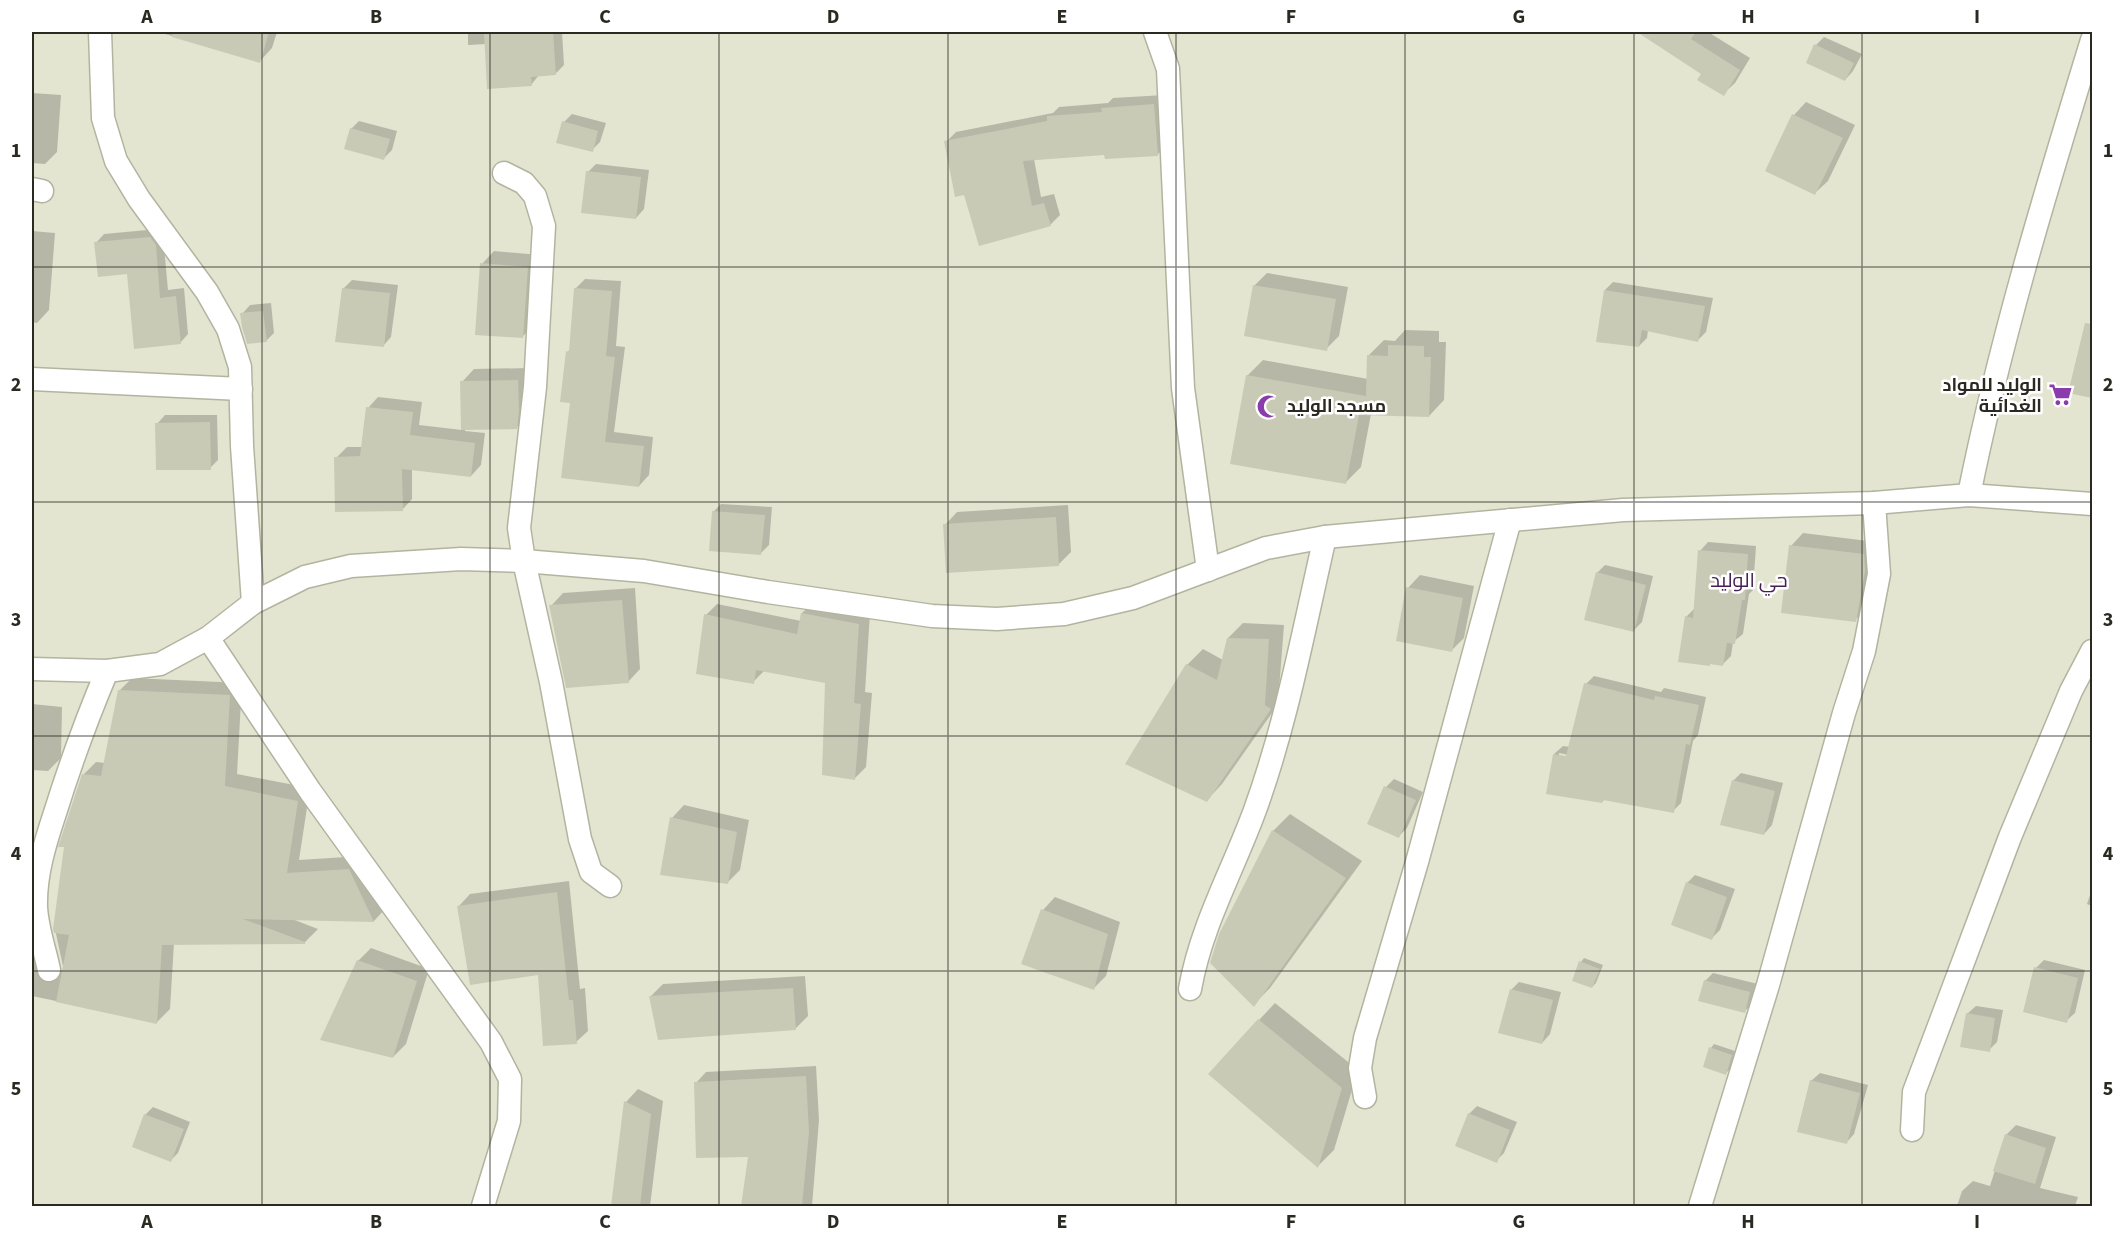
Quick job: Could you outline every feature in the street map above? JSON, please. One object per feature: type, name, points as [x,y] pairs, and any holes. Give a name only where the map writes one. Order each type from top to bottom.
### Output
[{"type":"street","points":[[100,32],[104,118],[116,162],[139,200],[207,292],[228,329],[240,367],[242,446],[253,603]]},
{"type":"street","points":[[1155,32],[1168,69],[1184,388],[1208,570]]},
{"type":"street","points":[[1969,495],[1981,435],[2040,209],[2092,40]]},
{"type":"street","points":[[504,173],[524,183],[535,196],[544,226],[535,387],[519,528],[580,839],[591,872],[610,886]]},
{"type":"street","points":[[32,379],[241,389]]},
{"type":"street","points":[[32,669],[107,671],[160,664],[208,638],[253,603],[305,577],[351,566],[461,559],[524,561],[644,571],[768,592],[932,615],[997,619],[1064,614],[1133,598],[1266,548],[1325,537],[1623,510],[1874,503],[1969,495],[2092,504]]},
{"type":"street","points":[[1700,1206],[1768,985],[1844,713],[1864,651],[1879,574],[1874,503]]},
{"type":"street","points":[[1365,1097],[1360,1068],[1365,1038],[1510,520]]},
{"type":"street","points":[[1190,989],[1195,959],[1205,928],[1255,810],[1276,747],[1325,537]]},
{"type":"street","points":[[208,638],[310,791],[491,1042],[510,1079],[509,1121],[483,1206]]},
{"type":"street","points":[[1912,1131],[1914,1092],[2010,837],[2072,691],[2092,651]]},
{"type":"street","points":[[49,970],[36,909],[45,845],[67,772],[107,671]]},
{"type":"building","points":[[173,32],[269,32],[260,63],[172,37]]},
{"type":"building","points":[[484,32],[553,32],[556,75],[531,77],[532,86],[487,89]]},
{"type":"building","points":[[1637,32],[1696,32],[1691,39],[1740,70],[1724,96],[1697,80],[1701,74]]},
{"type":"building","points":[[1814,44],[1854,63],[1845,81],[1806,63]]},
{"type":"building","points":[[1154,104],[1158,156],[1105,159],[1104,155],[1023,161],[1032,206],[1044,203],[1051,226],[979,246],[964,195],[955,197],[944,141],[1047,121],[1047,116],[1102,112],[1101,108]]},
{"type":"building","points":[[1792,114],[1843,138],[1815,195],[1765,171]]},
{"type":"building","points":[[562,121],[598,131],[593,152],[556,143]]},
{"type":"building","points":[[350,128],[390,139],[384,160],[344,149]]},
{"type":"building","points":[[586,171],[641,177],[636,219],[581,213]]},
{"type":"building","points":[[150,237],[156,245],[160,298],[176,296],[181,344],[134,349],[127,274],[98,277],[94,242]]},
{"type":"building","points":[[480,263],[528,267],[523,338],[475,335]]},
{"type":"building","points":[[1253,285],[1336,299],[1327,351],[1244,336]]},
{"type":"building","points":[[342,288],[390,293],[384,347],[335,342]]},
{"type":"building","points":[[574,288],[612,291],[606,356],[615,357],[605,442],[644,446],[639,487],[561,478],[570,403],[560,402],[566,351],[569,352]]},
{"type":"building","points":[[1604,290],[1705,306],[1698,342],[1642,330],[1639,347],[1596,342]]},
{"type":"building","points":[[263,311],[267,342],[247,344],[240,313]]},
{"type":"building","points":[[2085,323],[2092,324],[2092,398],[2068,393]]},
{"type":"building","points":[[1388,345],[1424,346],[1424,357],[1431,357],[1429,417],[1359,415],[1346,484],[1230,464],[1246,375],[1366,396],[1367,355],[1388,356]]},
{"type":"building","points":[[518,380],[517,429],[461,430],[460,381]]},
{"type":"building","points":[[366,407],[413,412],[410,435],[475,443],[471,477],[402,469],[403,511],[335,512],[334,457],[360,456]]},
{"type":"building","points":[[210,422],[211,470],[156,470],[155,423]]},
{"type":"building","points":[[712,511],[765,515],[761,555],[709,551]]},
{"type":"building","points":[[1056,517],[1059,566],[946,573],[943,524]]},
{"type":"building","points":[[1789,545],[1864,554],[1865,571],[1856,622],[1781,613]]},
{"type":"building","points":[[1698,550],[1748,554],[1745,600],[1742,600],[1735,644],[1727,643],[1723,666],[1678,662],[1685,616],[1693,618]]},
{"type":"building","points":[[1596,572],[1646,585],[1634,632],[1584,620]]},
{"type":"building","points":[[1406,587],[1463,598],[1452,652],[1396,641]]},
{"type":"building","points":[[622,600],[629,683],[566,688],[549,605]]},
{"type":"building","points":[[801,613],[859,624],[854,703],[861,704],[855,780],[822,775],[825,683],[756,670],[754,684],[696,674],[704,614],[797,634]]},
{"type":"building","points":[[1227,638],[1269,639],[1265,705],[1271,709],[1207,802],[1125,764],[1186,664],[1217,680]]},
{"type":"building","points":[[1584,683],[1654,700],[1655,696],[1699,705],[1690,745],[1686,744],[1674,813],[1603,800],[1602,803],[1546,794],[1553,754],[1566,756]]},
{"type":"building","points":[[118,690],[230,695],[225,786],[298,801],[287,873],[349,869],[374,922],[243,919],[305,942],[305,944],[162,945],[157,1024],[56,1002],[69,935],[54,933],[53,929],[64,847],[58,847],[82,774],[101,776]]},
{"type":"building","points":[[1732,780],[1775,791],[1764,835],[1720,825]]},
{"type":"building","points":[[1384,786],[1416,800],[1399,838],[1367,824]]},
{"type":"building","points":[[670,817],[737,832],[728,884],[660,875]]},
{"type":"building","points":[[1272,830],[1346,878],[1254,1007],[1210,963],[1219,934]]},
{"type":"building","points":[[1686,882],[1727,897],[1712,940],[1671,925]]},
{"type":"building","points":[[557,892],[569,1000],[573,1000],[577,1044],[543,1046],[538,975],[470,985],[457,906]]},
{"type":"building","points":[[1041,909],[1108,934],[1094,990],[1021,964]]},
{"type":"building","points":[[357,960],[417,981],[393,1058],[320,1040]]},
{"type":"building","points":[[1579,961],[1600,969],[1592,988],[1572,981]]},
{"type":"building","points":[[2034,967],[2078,978],[2067,1023],[2023,1012]]},
{"type":"building","points":[[1704,980],[1750,992],[1745,1013],[1698,1001]]},
{"type":"building","points":[[793,988],[796,1030],[658,1040],[649,996]]},
{"type":"building","points":[[1510,989],[1553,1000],[1542,1044],[1498,1033]]},
{"type":"building","points":[[1966,1013],[1995,1018],[1990,1052],[1960,1047]]},
{"type":"building","points":[[1258,1019],[1342,1088],[1318,1168],[1208,1074]]},
{"type":"building","points":[[1709,1047],[1732,1055],[1726,1075],[1703,1067]]},
{"type":"building","points":[[806,1076],[809,1132],[802,1206],[741,1206],[748,1157],[696,1158],[694,1082]]},
{"type":"building","points":[[1810,1080],[1860,1093],[1847,1144],[1797,1132]]},
{"type":"building","points":[[624,1101],[651,1114],[640,1206],[611,1206]]},
{"type":"building","points":[[1468,1113],[1510,1130],[1497,1163],[1455,1146]]},
{"type":"building","points":[[144,1114],[184,1129],[171,1162],[132,1147]]},
{"type":"building","points":[[2005,1134],[2046,1148],[2035,1184],[1993,1171]]},
{"type":"place","name":"الوليد للمواد الغدائية","points":[[2060,395]]},
{"type":"place","name":"مسجد الوليد","points":[[1269,406]]},
{"type":"district","name":"حي الوليد","points":[[1749,580]]}]
